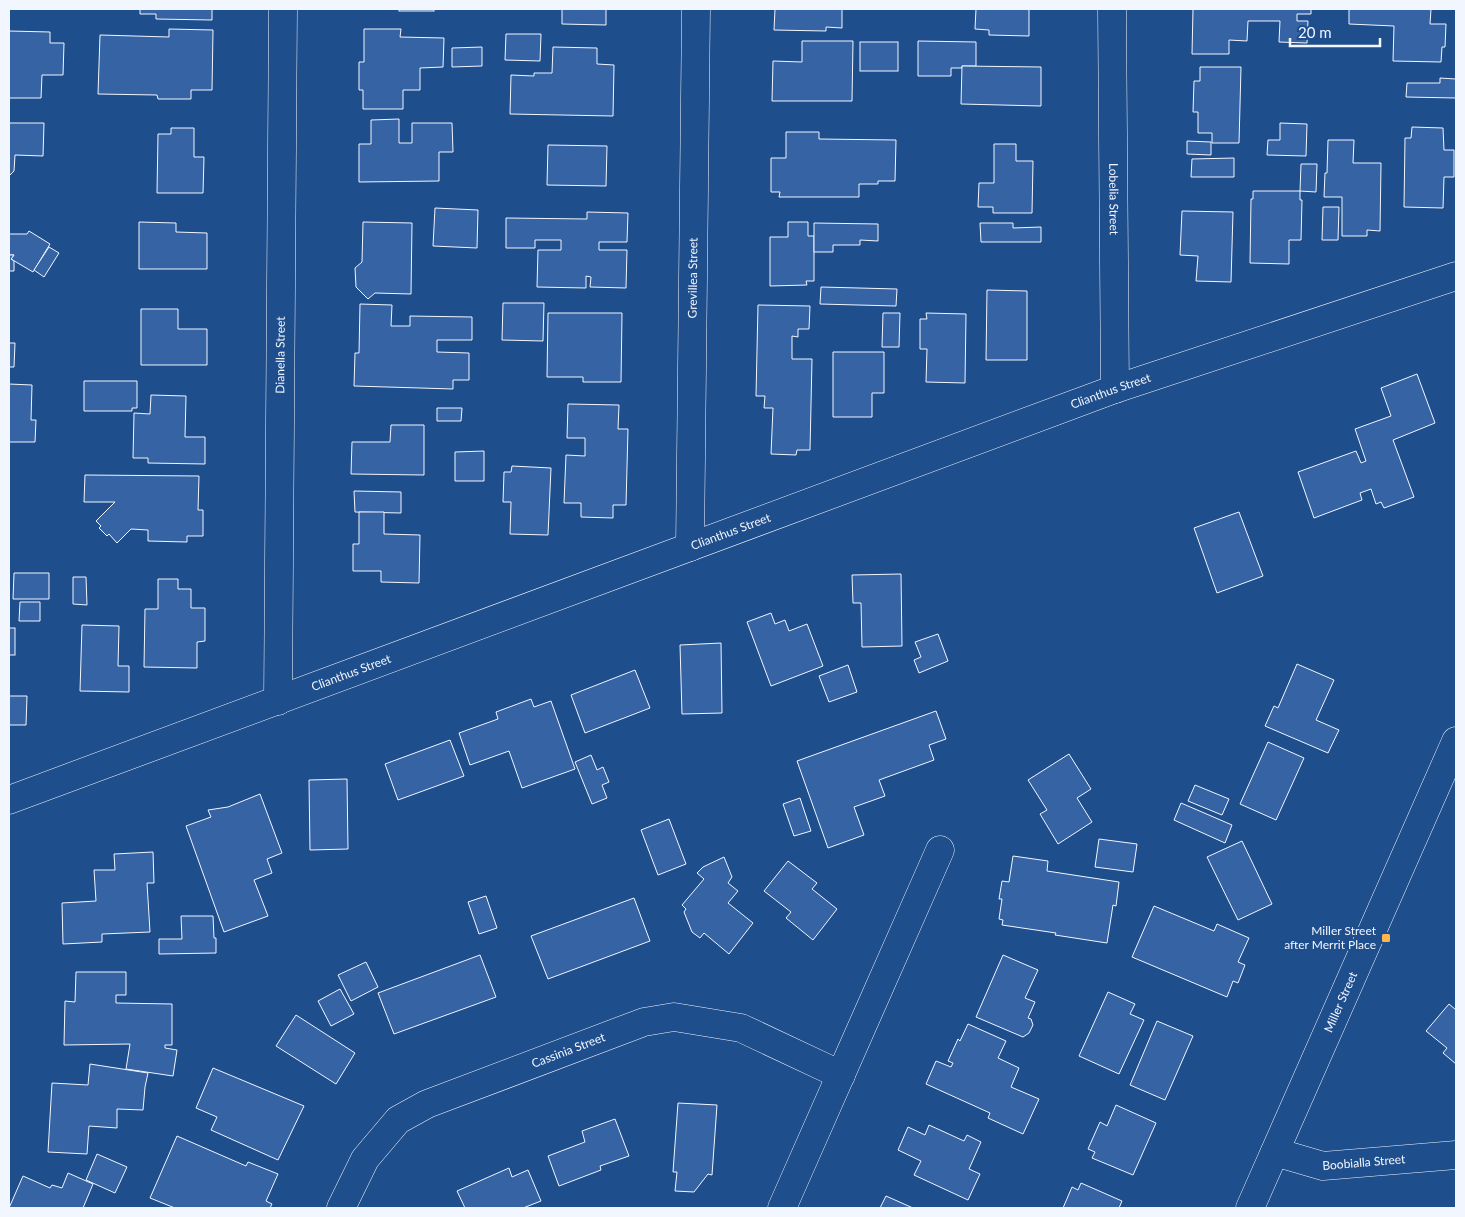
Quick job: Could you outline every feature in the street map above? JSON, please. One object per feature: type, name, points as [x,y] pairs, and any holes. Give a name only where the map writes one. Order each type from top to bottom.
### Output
[{"type":"street","name":"Dianella Street","points":[[278,701],[283,9]]},
{"type":"street","name":"Grevillea Street","points":[[690,547],[696,9]]},
{"type":"street","name":"Lobelia Street","points":[[1112,9],[1115,389]]},
{"type":"street","name":"Clianthus Street","points":[[9,800],[1115,389],[1456,276]]},
{"type":"street","name":"Miller Street","points":[[1250,1208],[1456,741]]},
{"type":"street","points":[[782,1208],[940,850]]},
{"type":"street","name":"Cassinia Street","points":[[341,1208],[365,1159],[398,1120],[427,1104],[644,1022],[674,1017],[741,1028],[841,1075]]},
{"type":"street","name":"Boobialla Street","points":[[1275,1152],[1324,1166],[1456,1155]]},
{"type":"building","points":[[140,9],[212,9],[212,20],[156,19],[156,14],[140,14]]},
{"type":"building","points":[[399,9],[434,9],[434,11],[399,11]]},
{"type":"building","points":[[562,9],[606,9],[606,25],[562,24]]},
{"type":"building","points":[[775,9],[842,9],[842,28],[826,27],[826,31],[774,30]]},
{"type":"building","points":[[976,9],[1029,9],[1029,36],[989,35],[989,30],[975,29]]},
{"type":"building","points":[[1193,9],[1311,9],[1311,14],[1297,14],[1297,21],[1308,21],[1307,43],[1279,42],[1280,21],[1248,21],[1247,41],[1229,40],[1229,54],[1192,54]]},
{"type":"building","points":[[1349,9],[1431,9],[1430,24],[1446,24],[1445,47],[1442,47],[1441,62],[1393,61],[1394,26],[1349,24]]},
{"type":"building","points":[[169,29],[213,30],[212,90],[191,90],[191,99],[158,99],[157,95],[98,94],[100,35],[169,37]]},
{"type":"building","points":[[364,29],[401,29],[400,37],[444,38],[443,67],[420,68],[420,90],[403,90],[403,109],[363,109],[363,90],[359,90],[359,62],[364,62]]},
{"type":"building","points":[[9,31],[50,32],[50,43],[64,43],[63,75],[42,75],[41,98],[9,98]]},
{"type":"building","points":[[506,34],[541,34],[540,61],[505,60]]},
{"type":"building","points":[[802,41],[853,41],[852,101],[772,101],[773,61],[802,62]]},
{"type":"building","points":[[918,41],[976,42],[976,66],[951,68],[951,76],[918,76]]},
{"type":"building","points":[[860,42],[898,42],[898,71],[860,71]]},
{"type":"building","points":[[482,47],[482,66],[452,67],[452,48]]},
{"type":"building","points":[[553,47],[597,48],[597,64],[614,65],[613,116],[510,114],[511,75],[534,76],[534,73],[552,73]]},
{"type":"building","points":[[962,66],[1041,67],[1041,106],[961,104]]},
{"type":"building","points":[[1200,67],[1241,67],[1239,143],[1212,143],[1212,133],[1198,133],[1198,112],[1193,112],[1194,81],[1200,81]]},
{"type":"building","points":[[1440,78],[1456,79],[1456,98],[1406,97],[1407,83],[1440,83]]},
{"type":"building","points":[[399,119],[399,143],[412,143],[412,123],[452,123],[453,152],[439,152],[439,181],[359,182],[359,144],[371,144],[371,120]]},
{"type":"building","points":[[9,123],[44,123],[43,156],[15,155],[14,171],[9,176]]},
{"type":"building","points":[[1280,123],[1307,124],[1306,156],[1267,155],[1268,140],[1280,140]]},
{"type":"building","points":[[1412,127],[1443,128],[1444,150],[1454,150],[1454,177],[1444,177],[1443,208],[1404,207],[1405,138],[1411,138]]},
{"type":"building","points":[[171,128],[194,128],[194,157],[204,157],[203,193],[157,193],[158,134],[171,134]]},
{"type":"building","points":[[786,132],[819,132],[819,139],[896,140],[895,181],[878,181],[878,184],[859,184],[859,197],[779,197],[780,192],[771,192],[771,158],[786,158]]},
{"type":"building","points":[[1328,140],[1354,140],[1353,163],[1381,163],[1380,231],[1367,230],[1367,236],[1342,236],[1342,197],[1324,197]]},
{"type":"building","points":[[1187,141],[1211,142],[1211,155],[1187,154]]},
{"type":"building","points":[[994,144],[1016,144],[1016,161],[1033,161],[1032,213],[993,213],[993,207],[978,207],[979,183],[994,183]]},
{"type":"building","points":[[548,145],[607,146],[606,186],[547,185]]},
{"type":"building","points":[[1234,158],[1234,177],[1191,177],[1192,159]]},
{"type":"building","points":[[1301,164],[1317,164],[1316,192],[1300,191]]},
{"type":"building","points":[[1253,191],[1300,191],[1300,200],[1302,200],[1301,240],[1289,240],[1289,264],[1250,263],[1251,199],[1253,199]]},
{"type":"building","points":[[1323,207],[1339,207],[1338,240],[1322,240]]},
{"type":"building","points":[[435,208],[478,210],[477,248],[433,246]]},
{"type":"building","points":[[1182,211],[1233,212],[1231,282],[1196,281],[1198,256],[1180,255]]},
{"type":"building","points":[[587,212],[628,213],[627,242],[599,242],[599,250],[627,250],[626,288],[590,287],[591,277],[586,276],[586,288],[537,287],[538,250],[561,250],[561,240],[535,240],[535,248],[506,248],[506,218],[587,219]]},
{"type":"building","points":[[139,222],[176,223],[176,232],[207,233],[207,269],[139,269]]},
{"type":"building","points":[[363,222],[412,223],[411,294],[375,293],[368,299],[356,287],[355,268],[362,262]]},
{"type":"building","points":[[788,222],[808,222],[808,236],[814,236],[814,281],[806,281],[807,285],[770,286],[770,237],[788,237]]},
{"type":"building","points":[[814,223],[878,224],[878,241],[860,240],[860,245],[833,245],[833,252],[814,252]]},
{"type":"building","points":[[980,223],[1013,223],[1013,228],[1041,227],[1041,242],[981,242]]},
{"type":"building","points":[[29,231],[50,244],[33,272],[11,259],[14,255],[9,255],[9,234],[27,234]]},
{"type":"building","points":[[49,247],[59,253],[44,277],[34,270]]},
{"type":"building","points":[[9,255],[14,255],[11,259],[14,261],[14,271],[9,271]]},
{"type":"building","points":[[821,287],[897,289],[896,306],[820,304]]},
{"type":"building","points":[[987,290],[1027,291],[1027,360],[986,360]]},
{"type":"building","points":[[503,303],[544,303],[543,341],[502,340]]},
{"type":"building","points":[[360,304],[392,305],[391,326],[410,326],[410,316],[472,317],[472,340],[437,340],[437,352],[469,353],[469,380],[453,380],[453,389],[354,386],[355,353],[359,353]]},
{"type":"building","points":[[758,305],[810,306],[809,329],[798,329],[798,337],[792,336],[792,359],[812,359],[810,450],[797,450],[796,455],[771,454],[773,408],[764,408],[765,396],[756,396]]},
{"type":"building","points":[[141,309],[178,309],[178,329],[207,329],[207,365],[141,365]]},
{"type":"building","points":[[548,313],[622,313],[621,382],[583,382],[583,377],[547,377]]},
{"type":"building","points":[[883,313],[900,313],[899,347],[882,347]]},
{"type":"building","points":[[926,313],[966,314],[965,383],[926,382],[927,349],[920,349],[920,319],[927,319]]},
{"type":"building","points":[[9,343],[15,343],[14,367],[9,367]]},
{"type":"building","points":[[833,352],[884,352],[884,393],[872,393],[872,417],[833,417]]},
{"type":"building","points":[[1417,374],[1435,423],[1393,440],[1414,497],[1384,508],[1381,502],[1376,504],[1371,489],[1360,493],[1362,500],[1314,518],[1298,472],[1356,451],[1361,463],[1366,461],[1355,429],[1391,416],[1381,388]]},
{"type":"building","points":[[84,381],[137,381],[137,408],[132,408],[132,411],[84,411]]},
{"type":"building","points":[[9,384],[32,385],[31,420],[36,420],[35,442],[9,442]]},
{"type":"building","points":[[151,395],[186,396],[185,437],[205,437],[205,464],[148,463],[148,458],[133,458],[134,413],[150,414]]},
{"type":"building","points":[[568,404],[619,405],[618,429],[628,429],[626,505],[613,505],[613,518],[581,517],[581,503],[564,503],[566,455],[585,456],[585,438],[567,438]]},
{"type":"building","points":[[437,408],[462,408],[461,421],[437,421]]},
{"type":"building","points":[[391,425],[424,425],[424,475],[351,474],[352,442],[390,442]]},
{"type":"building","points":[[484,451],[484,481],[455,481],[455,452]]},
{"type":"building","points":[[512,466],[551,468],[548,535],[510,534],[511,502],[503,502],[504,472],[511,472]]},
{"type":"building","points":[[85,475],[199,476],[198,510],[203,510],[203,536],[187,536],[187,542],[148,541],[148,530],[131,529],[117,543],[109,534],[107,536],[99,528],[101,526],[96,521],[115,502],[84,502]]},
{"type":"building","points":[[354,491],[401,492],[401,513],[355,512]]},
{"type":"building","points":[[359,512],[384,512],[384,534],[420,535],[419,583],[381,582],[381,571],[353,571],[353,544],[359,544]]},
{"type":"building","points":[[1239,512],[1263,576],[1217,593],[1194,528]]},
{"type":"building","points":[[14,573],[49,573],[49,599],[13,599]]},
{"type":"building","points":[[901,574],[902,646],[862,647],[861,603],[853,603],[852,575]]},
{"type":"building","points":[[73,577],[86,577],[87,605],[73,604]]},
{"type":"building","points":[[158,579],[178,579],[178,589],[191,589],[191,608],[205,608],[205,641],[197,642],[197,668],[144,667],[145,609],[158,609]]},
{"type":"building","points":[[20,602],[40,602],[40,621],[19,621]]},
{"type":"building","points":[[771,613],[775,624],[785,620],[789,631],[807,624],[823,666],[771,686],[747,622]]},
{"type":"building","points":[[82,625],[119,626],[118,666],[129,666],[129,692],[80,691]]},
{"type":"building","points":[[9,628],[15,628],[15,655],[9,655]]},
{"type":"building","points":[[938,634],[948,661],[919,673],[914,660],[921,657],[915,642]]},
{"type":"building","points":[[721,643],[722,713],[682,714],[680,645]]},
{"type":"building","points":[[1297,664],[1334,680],[1316,720],[1339,730],[1328,753],[1265,726],[1274,706],[1278,708]]},
{"type":"building","points":[[848,665],[857,692],[829,702],[819,676]]},
{"type":"building","points":[[635,670],[650,708],[585,733],[571,695]]},
{"type":"building","points":[[9,696],[27,696],[26,725],[9,725]]},
{"type":"building","points":[[531,699],[534,707],[551,701],[575,769],[522,788],[509,751],[470,765],[459,733],[498,719],[496,712]]},
{"type":"building","points":[[936,711],[946,739],[929,745],[934,760],[879,780],[885,796],[854,807],[864,835],[828,848],[797,761]]},
{"type":"building","points":[[450,740],[464,776],[398,800],[385,764]]},
{"type":"building","points":[[1268,742],[1304,758],[1276,820],[1240,804]]},
{"type":"building","points":[[1069,754],[1091,789],[1077,798],[1092,822],[1058,844],[1040,814],[1047,810],[1028,780]]},
{"type":"building","points":[[591,755],[597,770],[603,767],[609,782],[602,785],[607,798],[592,804],[575,762]]},
{"type":"building","points":[[347,779],[348,849],[310,850],[309,780]]},
{"type":"building","points":[[1195,785],[1229,799],[1222,815],[1188,801]]},
{"type":"building","points":[[260,794],[282,853],[267,859],[272,873],[254,880],[268,916],[224,932],[186,826],[211,817],[208,810],[228,807]]},
{"type":"building","points":[[800,798],[811,831],[794,836],[783,804]]},
{"type":"building","points":[[1181,803],[1232,825],[1225,843],[1174,820]]},
{"type":"building","points":[[669,819],[686,864],[658,875],[641,830]]},
{"type":"building","points":[[1099,839],[1137,844],[1133,872],[1095,867]]},
{"type":"building","points":[[1242,841],[1272,904],[1238,920],[1207,857]]},
{"type":"building","points":[[153,852],[154,883],[147,883],[150,932],[102,934],[102,942],[63,944],[62,903],[96,901],[94,870],[115,870],[114,854]]},
{"type":"building","points":[[1013,856],[1048,861],[1047,871],[1119,882],[1116,906],[1113,905],[1107,943],[1002,925],[1003,920],[999,919],[1002,899],[999,899],[1002,881],[1009,882]]},
{"type":"building","points":[[724,857],[732,877],[728,883],[738,891],[728,903],[753,923],[729,954],[704,933],[700,938],[692,932],[684,912],[686,909],[682,905],[704,879],[697,873],[703,867]]},
{"type":"building","points":[[788,861],[817,883],[812,889],[837,909],[813,940],[786,918],[791,912],[764,891]]},
{"type":"building","points":[[486,896],[497,928],[479,934],[468,902]]},
{"type":"building","points":[[634,898],[650,941],[548,979],[531,936]]},
{"type":"building","points":[[1154,906],[1214,931],[1217,924],[1249,938],[1238,962],[1245,965],[1238,983],[1233,981],[1227,997],[1132,957]]},
{"type":"building","points":[[181,916],[213,916],[216,953],[159,954],[159,939],[182,939]]},
{"type":"building","points":[[480,955],[496,997],[394,1034],[378,993]]},
{"type":"building","points":[[1003,955],[1038,970],[1025,998],[1035,1002],[1028,1018],[1031,1019],[1033,1025],[1029,1033],[1023,1037],[976,1017]]},
{"type":"building","points":[[366,962],[378,987],[351,1001],[338,975]]},
{"type":"building","points":[[76,972],[126,972],[126,995],[116,995],[116,1003],[172,1004],[172,1045],[165,1045],[165,1048],[177,1050],[173,1076],[126,1069],[130,1044],[64,1045],[65,1001],[75,1002]]},
{"type":"building","points":[[340,989],[354,1014],[331,1026],[318,1001]]},
{"type":"building","points":[[1108,992],[1135,1004],[1130,1014],[1144,1020],[1119,1074],[1079,1056]]},
{"type":"building","points":[[1449,1004],[1456,1010],[1456,1064],[1443,1053],[1447,1048],[1426,1031]]},
{"type":"building","points":[[296,1015],[355,1053],[336,1084],[276,1046]]},
{"type":"building","points":[[1157,1021],[1193,1036],[1165,1100],[1130,1085]]},
{"type":"building","points":[[968,1024],[1006,1041],[998,1058],[1019,1068],[1011,1087],[1039,1099],[1023,1134],[988,1118],[990,1113],[926,1084],[936,1061],[951,1067],[953,1063],[948,1061],[958,1039],[960,1041]]},
{"type":"building","points":[[90,1064],[148,1073],[143,1110],[117,1109],[117,1128],[89,1126],[87,1154],[48,1152],[52,1083],[88,1085]]},
{"type":"building","points":[[213,1068],[304,1106],[278,1160],[211,1130],[217,1117],[196,1108]]},
{"type":"building","points":[[678,1103],[717,1105],[712,1175],[708,1174],[694,1192],[675,1191],[677,1172],[673,1172]]},
{"type":"building","points":[[1116,1105],[1156,1123],[1133,1175],[1092,1158],[1095,1152],[1088,1149],[1100,1122],[1107,1126]]},
{"type":"building","points":[[615,1119],[629,1156],[600,1166],[601,1170],[559,1186],[548,1156],[585,1142],[582,1131]]},
{"type":"building","points":[[929,1125],[964,1141],[967,1135],[981,1142],[969,1169],[980,1174],[968,1200],[914,1175],[921,1161],[898,1150],[908,1127],[925,1135]]},
{"type":"building","points":[[177,1136],[246,1166],[248,1162],[278,1174],[266,1201],[272,1204],[270,1208],[175,1208],[150,1198]]},
{"type":"building","points":[[97,1154],[127,1167],[115,1193],[86,1180]]},
{"type":"building","points":[[509,1168],[512,1177],[528,1170],[541,1201],[523,1208],[465,1208],[457,1191]]},
{"type":"building","points":[[68,1173],[93,1184],[83,1208],[9,1208],[23,1176],[50,1188],[52,1185],[62,1188]]},
{"type":"building","points":[[1081,1183],[1122,1201],[1119,1208],[1063,1208],[1072,1187],[1078,1190]]},
{"type":"building","points":[[886,1196],[913,1208],[880,1208]]},
{"type":"place","name":"Miller Street after Merrit Place","points":[[1386,938]]}]
